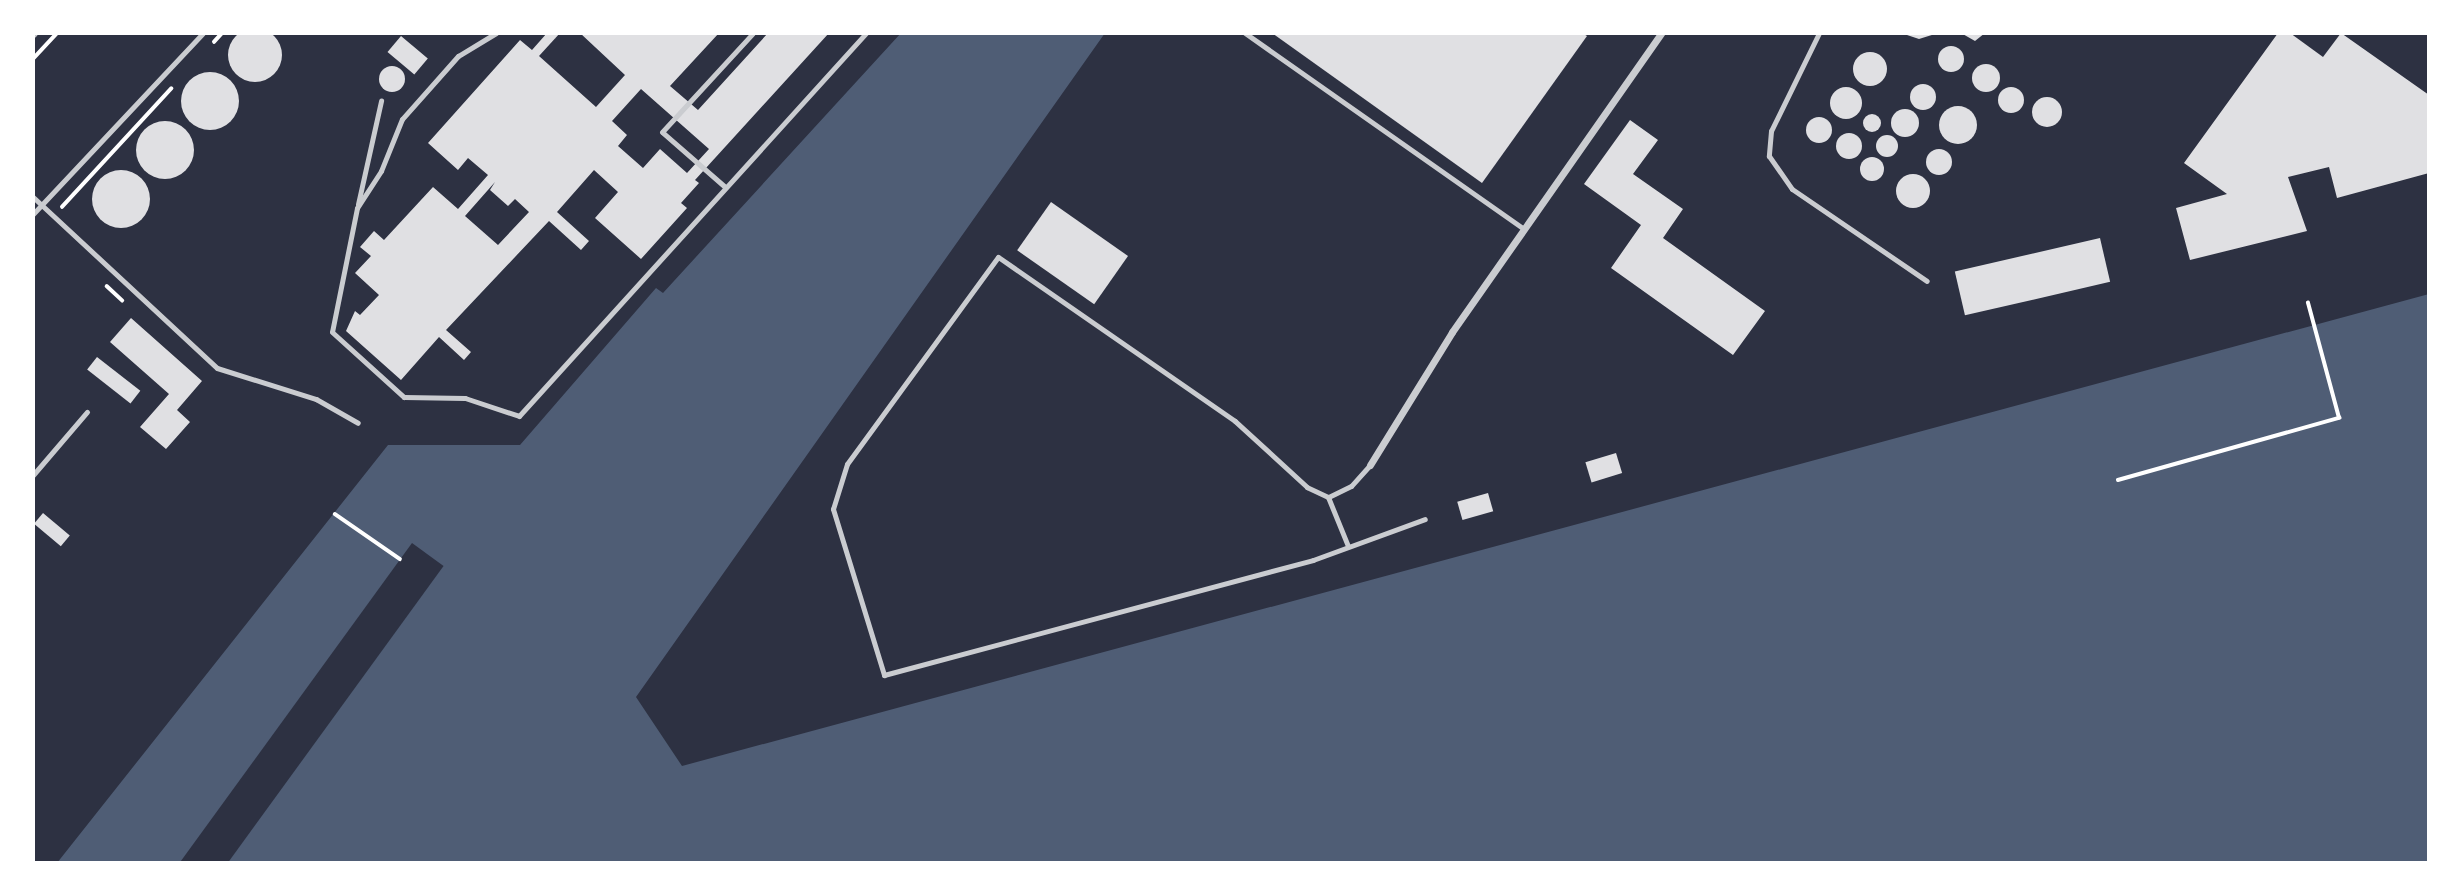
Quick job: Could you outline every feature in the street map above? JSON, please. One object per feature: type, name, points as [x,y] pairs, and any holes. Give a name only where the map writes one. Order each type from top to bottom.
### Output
[{"type":"street","points":[[1370,465],[1524,229],[1661,33]]},
{"type":"lane","points":[[33,214],[203,33]]},
{"type":"lane","points":[[357,208],[381,171],[402,119],[458,56],[496,33]]},
{"type":"lane","points":[[724,186],[662,132],[753,33]]},
{"type":"lane","points":[[381,101],[332,332],[404,397],[465,398],[519,416],[724,186],[866,33]]},
{"type":"lane","points":[[1245,33],[1524,229]]},
{"type":"lane","points":[[1819,33],[1771,131],[1769,156],[1792,188],[1927,281]]},
{"type":"lane","points":[[33,197],[217,368],[316,399],[358,423]]},
{"type":"lane","points":[[1348,546],[1328,497],[1307,488],[1235,421],[998,257],[847,464],[833,509],[884,675],[1348,546],[1425,519]]},
{"type":"lane","points":[[33,475],[87,412]]},
{"type":"lane","points":[[1328,497],[1351,486],[1370,465]]},
{"type":"path","points":[[33,59],[57,33]]},
{"type":"path","points":[[203,54],[222,33]]},
{"type":"path","points":[[63,205],[175,84]]},
{"type":"path","points":[[2118,480],[2339,418],[2308,303]]},
{"type":"path","points":[[335,514],[400,559]]},
{"type":"water","points":[[901,33],[1105,33],[636,697],[682,766],[2429,294],[2429,863],[57,863],[388,445],[520,445],[656,288],[663,293]]},
{"type":"pier","points":[[412,543],[444,566],[228,863],[180,863]]},
{"type":"building","points":[[255,28],[274,36],[282,55],[274,74],[255,82],[236,74],[228,55],[236,36]]},
{"type":"building","points":[[547,33],[560,33],[539,56],[596,107],[625,75],[580,33],[719,33],[670,86],[698,110],[768,33],[829,33],[695,180],[699,183],[681,203],[687,208],[641,259],[595,218],[618,192],[594,170],[557,212],[589,241],[581,250],[549,221],[446,330],[471,352],[464,360],[439,337],[401,380],[346,331],[355,311],[360,315],[379,295],[355,273],[371,256],[360,247],[374,231],[384,240],[433,187],[458,209],[488,175],[468,158],[458,170],[428,143],[520,40],[532,50]],"holes":[[[641,89],[709,149],[687,173],[660,149],[643,168],[618,146],[627,135],[612,121]],[[495,182],[490,190],[508,206],[515,199],[529,212],[498,245],[465,216]]]},
{"type":"building","points":[[1272,33],[1582,33],[1587,36],[1482,183]]},
{"type":"building","points":[[1901,33],[1935,33],[1935,34],[1919,39]]},
{"type":"building","points":[[1961,33],[1985,33],[1975,41]]},
{"type":"building","points":[[2278,33],[2290,33],[2323,57],[2341,33],[2429,95],[2429,173],[2337,198],[2329,167],[2288,177],[2307,231],[2190,260],[2176,208],[2227,194],[2184,163]]},
{"type":"building","points":[[401,36],[428,58],[414,75],[388,52]]},
{"type":"building","points":[[1951,46],[1960,50],[1964,59],[1960,68],[1951,72],[1942,68],[1938,59],[1942,50]]},
{"type":"building","points":[[1870,52],[1882,57],[1887,69],[1882,81],[1870,86],[1858,81],[1853,69],[1858,57]]},
{"type":"building","points":[[1986,64],[1996,68],[2000,78],[1996,88],[1986,92],[1976,88],[1972,78],[1976,68]]},
{"type":"building","points":[[392,66],[401,70],[405,79],[401,88],[392,92],[383,88],[379,79],[383,70]]},
{"type":"building","points":[[210,72],[221,74],[234,85],[239,101],[237,112],[226,125],[210,130],[199,128],[186,117],[181,101],[183,90],[194,77]]},
{"type":"building","points":[[1923,84],[1932,88],[1936,97],[1932,106],[1923,110],[1914,106],[1910,97],[1914,88]]},
{"type":"building","points":[[1846,87],[1857,92],[1862,103],[1857,114],[1846,119],[1835,114],[1830,103],[1835,92]]},
{"type":"building","points":[[2011,87],[2020,91],[2024,100],[2020,109],[2011,113],[2002,109],[1998,100],[2002,91]]},
{"type":"building","points":[[2047,97],[2058,101],[2062,112],[2058,123],[2047,127],[2036,123],[2032,112],[2036,101]]},
{"type":"building","points":[[1958,106],[1971,112],[1977,125],[1971,138],[1958,144],[1945,138],[1939,125],[1945,112]]},
{"type":"building","points":[[1905,109],[1915,113],[1919,123],[1915,133],[1905,137],[1895,133],[1891,123],[1895,113]]},
{"type":"building","points":[[1868,114],[1876,114],[1881,123],[1879,130],[1868,132],[1863,127],[1863,119]]},
{"type":"building","points":[[1819,117],[1828,121],[1832,130],[1828,139],[1819,143],[1810,139],[1806,130],[1810,121]]},
{"type":"building","points":[[1630,120],[1658,140],[1633,174],[1683,209],[1663,238],[1765,311],[1733,355],[1611,268],[1641,225],[1584,184]]},
{"type":"building","points":[[165,121],[176,123],[189,134],[194,150],[192,161],[181,174],[165,179],[154,177],[141,166],[136,150],[138,139],[149,126]]},
{"type":"building","points":[[1849,133],[1858,137],[1862,146],[1858,155],[1849,159],[1840,155],[1836,146],[1840,137]]},
{"type":"building","points":[[1887,135],[1895,138],[1898,146],[1895,154],[1887,157],[1879,154],[1876,146],[1879,138]]},
{"type":"building","points":[[1939,149],[1948,153],[1952,162],[1948,171],[1939,175],[1930,171],[1926,162],[1930,153]]},
{"type":"building","points":[[1872,157],[1883,164],[1884,169],[1877,180],[1872,181],[1861,174],[1860,169],[1867,158]]},
{"type":"building","points":[[121,170],[137,175],[145,183],[150,199],[145,215],[137,223],[121,228],[105,223],[97,215],[92,199],[97,183],[105,175]]},
{"type":"building","points":[[1913,174],[1925,179],[1930,191],[1925,203],[1913,208],[1901,203],[1896,191],[1901,179]]},
{"type":"building","points":[[1051,202],[1128,256],[1094,304],[1017,250]]},
{"type":"building","points":[[2100,238],[2110,282],[1965,315],[1955,272]]},
{"type":"building","points":[[131,318],[202,381],[177,410],[190,422],[166,449],[140,427],[169,394],[110,342]]},
{"type":"building","points":[[97,357],[140,391],[130,403],[87,370]]},
{"type":"building","points":[[1616,453],[1622,473],[1592,482],[1585,462]]},
{"type":"building","points":[[1488,493],[1493,511],[1462,520],[1457,502]]},
{"type":"building","points":[[43,513],[70,535],[61,546],[34,524]]}]
